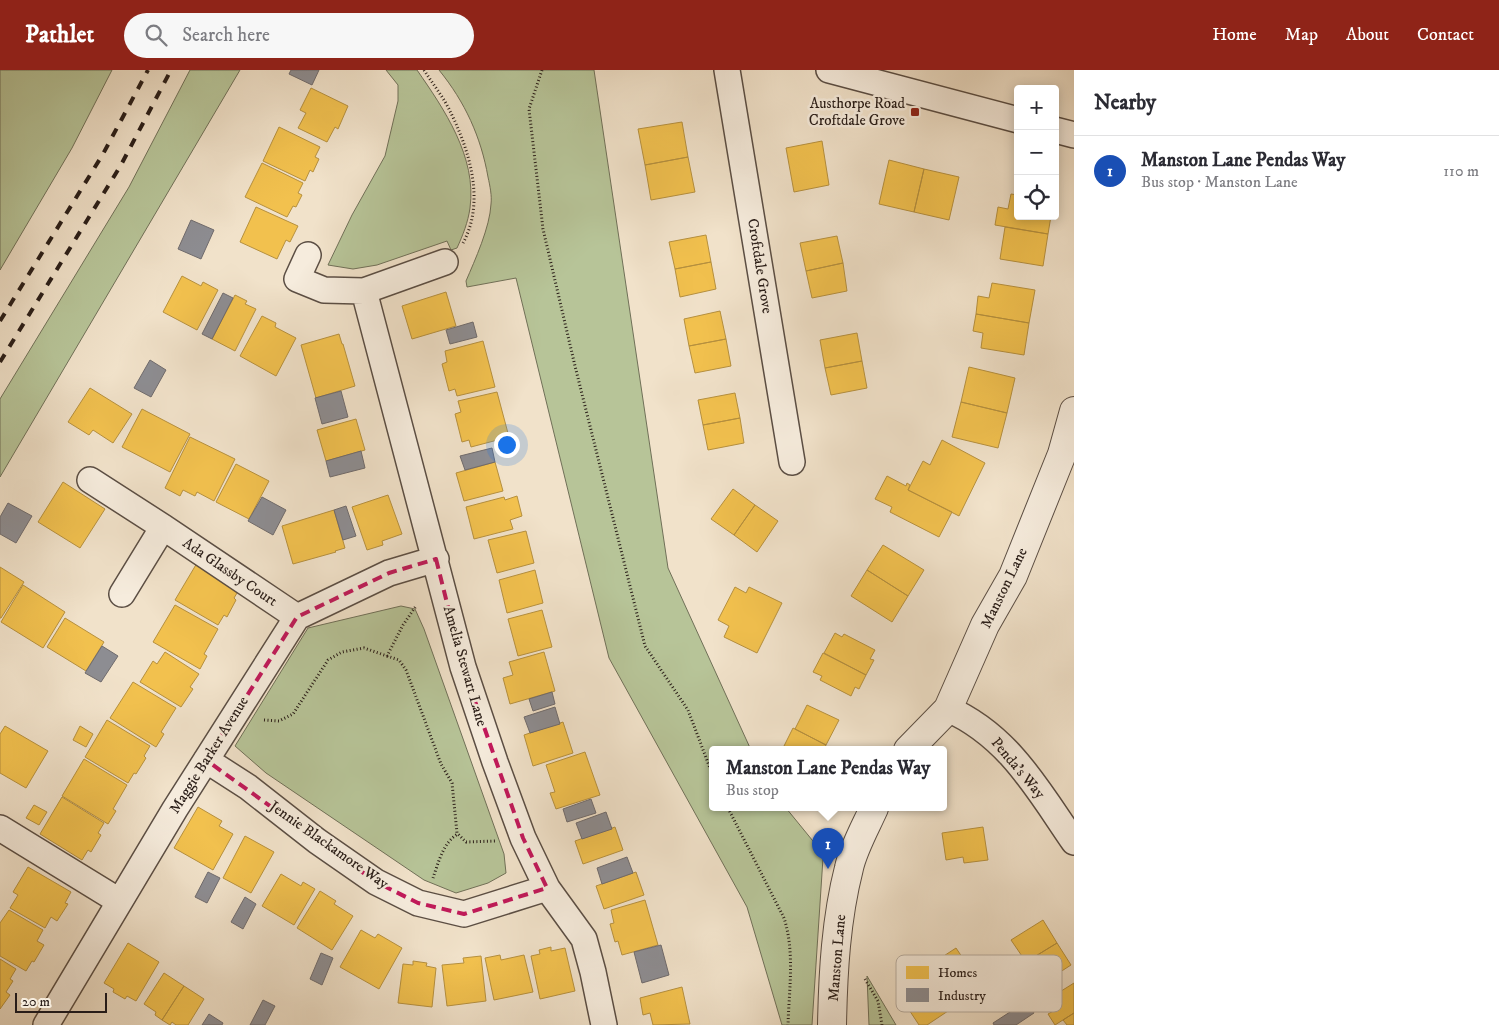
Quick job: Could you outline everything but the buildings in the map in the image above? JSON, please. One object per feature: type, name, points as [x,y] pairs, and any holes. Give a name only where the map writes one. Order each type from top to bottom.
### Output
[{"type":"street","name":"Croftdale Grove","points":[[727,70],[792,462]]},
{"type":"street","points":[[829,70],[1014,119]]},
{"type":"street","points":[[1059,131],[1074,135]]},
{"type":"street","points":[[308,256],[297,279],[324,290],[364,291],[445,262]]},
{"type":"street","name":"Amelia Stewart Lane","points":[[364,291],[463,667],[523,838],[547,888],[584,939],[604,1025]]},
{"type":"street","name":"Manston Lane","points":[[912,746],[948,709],[985,625],[1013,576],[1062,454],[1074,411]]},
{"type":"street","name":"Ada Glassby Court","points":[[90,480],[297,617]]},
{"type":"street","points":[[122,594],[163,527]]},
{"type":"street","points":[[297,617],[389,573],[436,559]]},
{"type":"street","name":"Maggie Barker Avenue","points":[[57,1021],[119,901],[297,617]]},
{"type":"street","name":"Penda's Way","points":[[948,709],[966,717],[990,734],[1006,749],[1033,781],[1074,842]]},
{"type":"street","name":"Jennie Blackamore Way","points":[[206,760],[248,787],[318,841],[376,882],[418,903],[464,914],[547,888]]},
{"type":"street","name":"Manston Lane","points":[[832,1025],[833,970],[849,866],[873,811]]},
{"type":"street","points":[[0,828],[119,901]]},
{"type":"path","points":[[424,70],[449,110],[463,141],[472,175],[474,209],[466,238],[456,257],[445,262]]},
{"type":"path","points":[[542,70],[529,109],[543,230],[573,357],[645,646],[688,710],[709,765]]},
{"type":"path","points":[[387,656],[404,625],[415,610],[418,601]]},
{"type":"path","points":[[239,708],[262,720],[279,721],[293,714],[328,660],[342,652],[364,648],[399,660],[406,670],[441,764],[452,783],[458,834],[466,842],[471,843],[523,838]]},
{"type":"path","points":[[730,811],[784,918],[788,932],[790,949],[788,1025]]},
{"type":"path","points":[[418,903],[432,883],[443,852],[450,841],[458,834]]},
{"type":"highlighted area","points":[[436,559],[463,667],[523,838],[547,888],[464,914],[418,903],[376,882],[206,760],[297,617],[389,573]]},
{"type":"green space","points":[[0,70],[112,70],[72,148],[0,270]]},
{"type":"green space","points":[[190,70],[240,70],[0,477],[0,399],[129,187]]},
{"type":"green space","points":[[386,70],[417,70],[438,101],[456,134],[468,170],[471,189],[467,223],[457,248],[451,250],[447,241],[377,265],[353,269],[328,265],[352,215],[385,156],[398,101],[398,85]]},
{"type":"green space","points":[[439,70],[594,70],[668,568],[749,746],[709,746],[709,811],[788,811],[817,846],[823,858],[812,1025],[782,1025],[747,907],[609,658],[516,278],[467,287],[466,281],[488,223],[491,191],[481,148],[471,121]]},
{"type":"green space","points":[[401,606],[415,609],[424,629],[504,854],[506,873],[488,883],[456,893],[424,880],[266,773],[235,746],[308,628]]},
{"type":"green space","points":[[867,976],[896,1025],[869,1025]]},
{"type":"railway","points":[[0,321],[103,154],[148,70]]},
{"type":"railway","points":[[0,362],[121,165],[171,70]]},
{"type":"place","name":"Austhorpe Road Croftdale Grove","points":[[915,112]]},
{"type":"place","name":"Manston Lane Pendas Way","points":[[828,869]]}]
